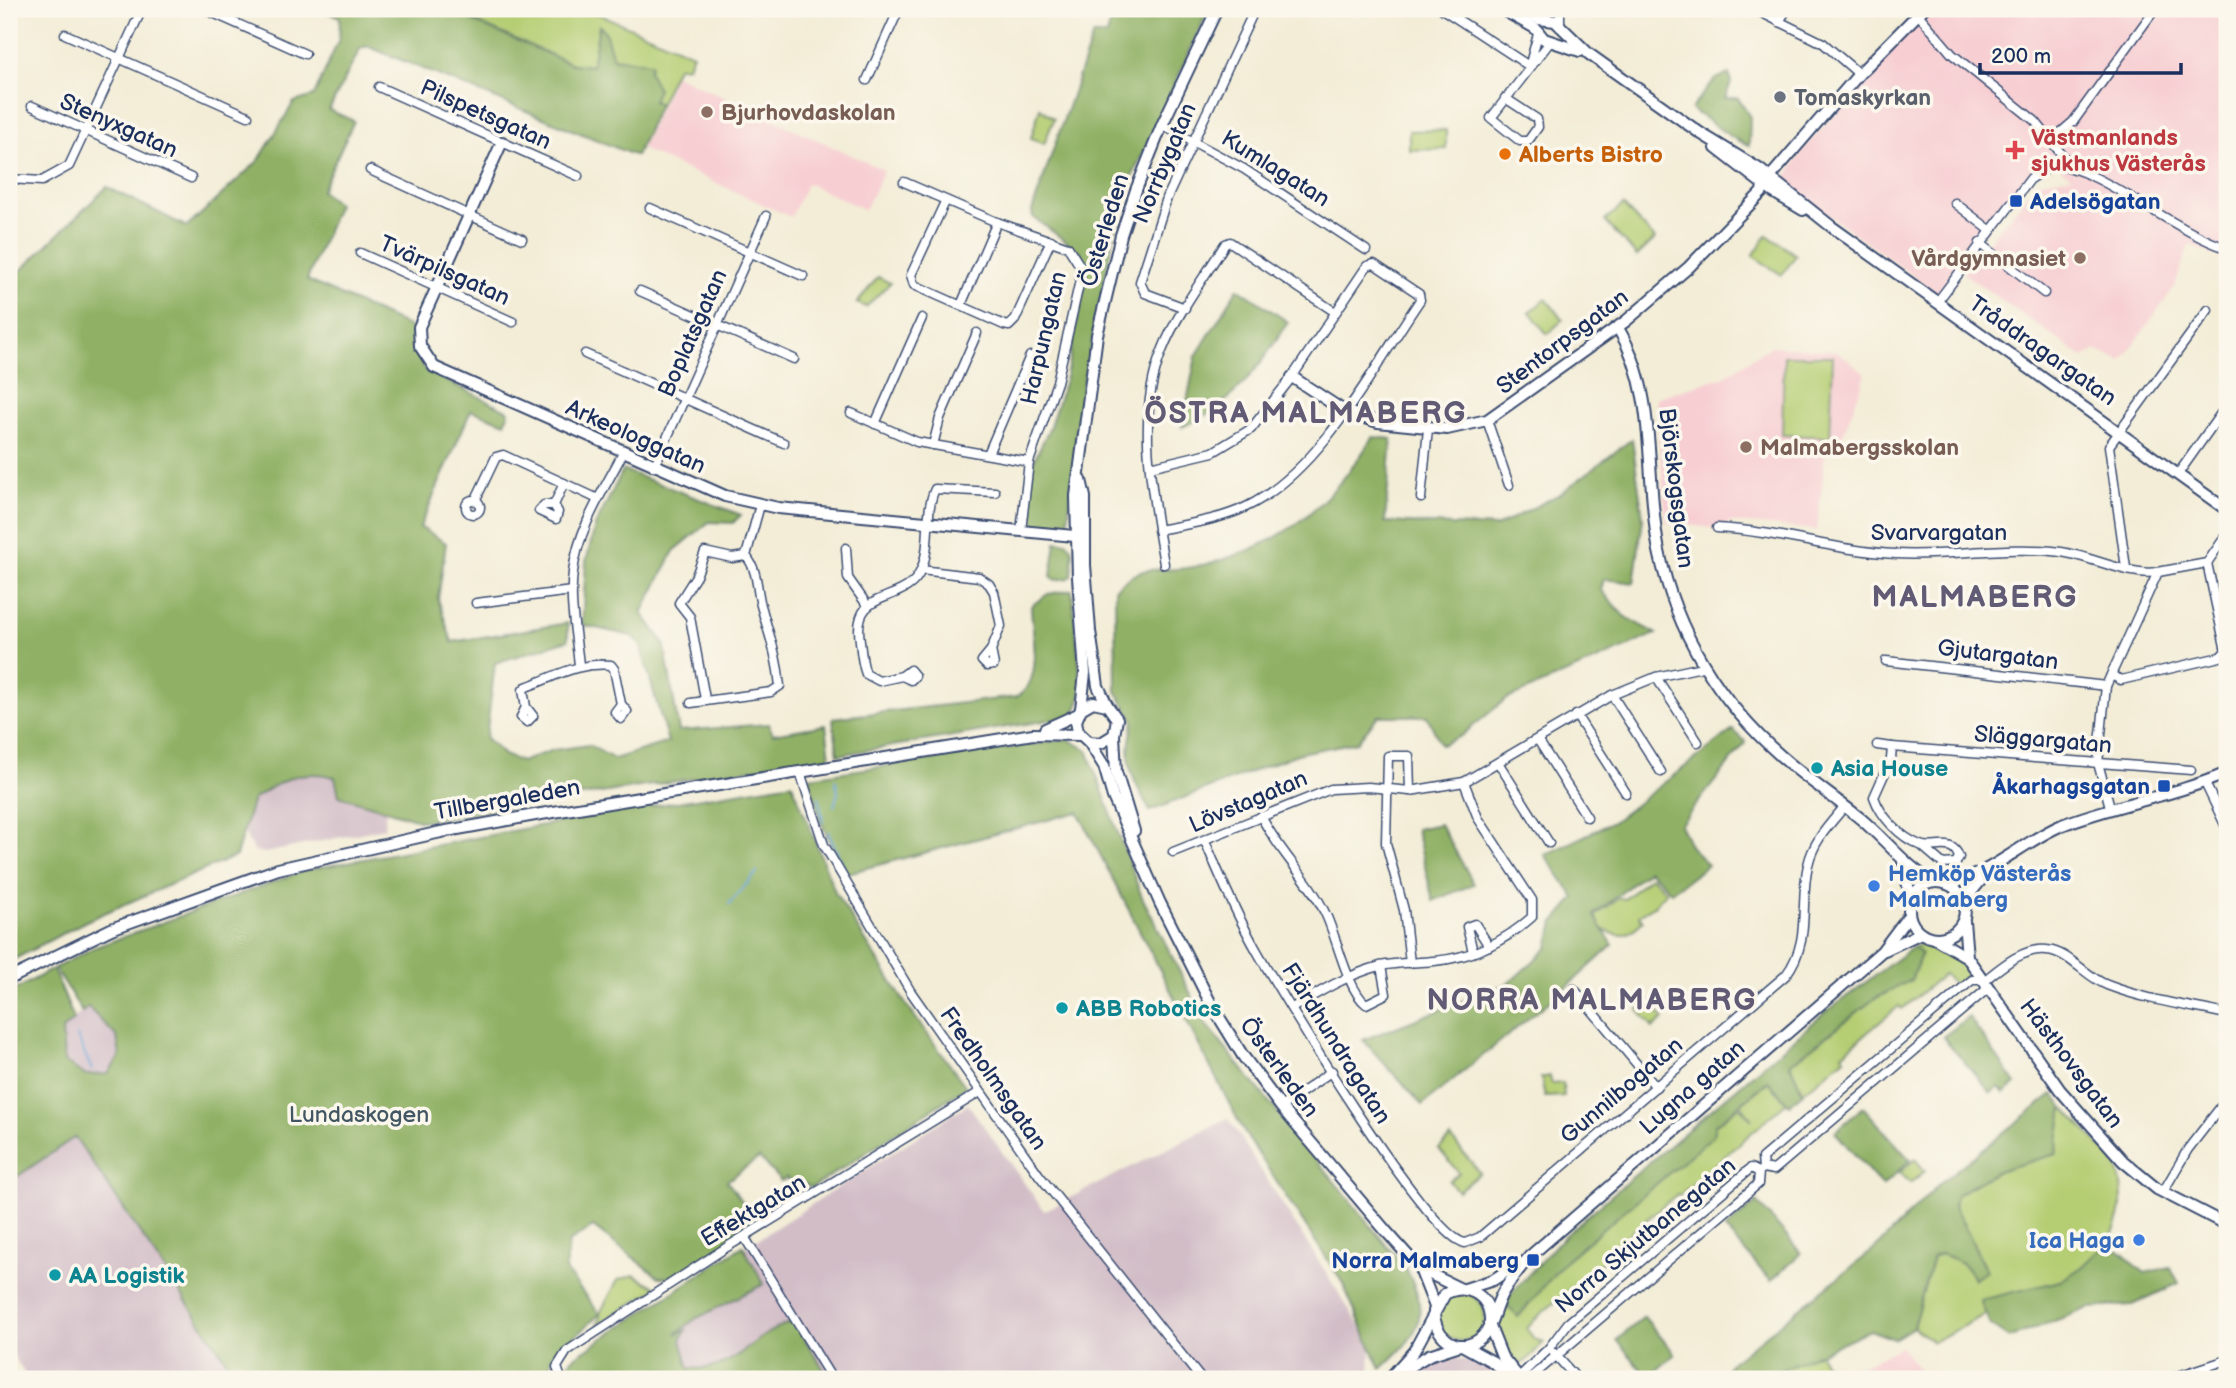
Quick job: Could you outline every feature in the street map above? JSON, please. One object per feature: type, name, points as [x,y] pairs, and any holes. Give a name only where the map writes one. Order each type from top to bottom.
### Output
[{"type":"main road","name":"Österleden","points":[[1107,705],[1098,686],[1076,496],[1086,403],[1107,290],[1121,235],[1162,125],[1217,9]]},
{"type":"main road","name":"Tråddragargatan","points":[[1501,9],[1540,25],[1561,29],[1589,54],[2122,432],[2227,510]]},
{"type":"main road","name":"Tråddragargatan","points":[[1520,9],[1540,25],[1551,42],[1589,54]]},
{"type":"main road","name":"Stentorpsgatan","points":[[1292,377],[1344,411],[1378,422],[1428,429],[1464,427],[1487,420],[1618,328],[1689,267],[1748,204],[1756,188],[1767,181],[1859,74],[1920,11]]},
{"type":"main road","points":[[1551,42],[1562,37],[1561,29]]},
{"type":"main road","name":"Arkeologgatan","points":[[502,142],[423,315],[419,334],[425,358],[434,368],[699,487],[760,505],[1080,537]]},
{"type":"main road","name":"Björskogsgatan","points":[[1618,328],[1630,355],[1645,403],[1659,550],[1671,594],[1702,667],[1758,735],[1845,806],[1902,859],[1933,882]]},
{"type":"main road","name":"Österleden","points":[[1080,537],[1085,673],[1080,712]]},
{"type":"main road","points":[[1093,702],[1107,705],[1117,719],[1114,735],[1101,743],[1085,739],[1076,727],[1080,712],[1093,702]]},
{"type":"main road","name":"Tillbergaleden","points":[[9,979],[111,929],[278,869],[441,832],[1033,734],[1067,722],[1080,712]]},
{"type":"main road","name":"Tillbergaleden","points":[[1033,734],[1085,739]]},
{"type":"main road","name":"Österleden","points":[[1114,735],[1116,772],[1144,864]]},
{"type":"main road","name":"Österleden","points":[[1085,739],[1104,766],[1113,797],[1211,1004],[1243,1056],[1281,1107],[1420,1269],[1435,1309]]},
{"type":"main road","points":[[1911,900],[1919,888],[1933,882],[1947,884],[1967,879],[2059,827],[2110,807],[2205,783],[2227,773]]},
{"type":"main road","points":[[1902,859],[1911,900],[1909,915],[1921,933],[1934,938],[1955,932],[1964,920]]},
{"type":"main road","points":[[1968,957],[1965,906],[1972,891],[1993,866]]},
{"type":"main road","points":[[1947,884],[1959,892],[1965,906]]},
{"type":"main road","name":"Lugna gatan","points":[[1463,1289],[1493,1280],[1530,1256],[1882,951],[1909,915]]},
{"type":"main road","name":"Lugna gatan","points":[[1882,951],[1921,933]]},
{"type":"main road","name":"Hästhovsgatan","points":[[1934,938],[1968,957],[2078,1114],[2123,1161],[2162,1192],[2227,1225]]},
{"type":"main road","name":"Lugna gatan","points":[[1490,1323],[1502,1294],[1530,1256]]},
{"type":"main road","name":"Österleden","points":[[1420,1269],[1463,1289]]},
{"type":"main road","points":[[1389,1379],[1414,1351],[1445,1294],[1463,1289],[1485,1300],[1502,1357],[1519,1379]]},
{"type":"main road","points":[[1435,1309],[1439,1334],[1519,1379]]},
{"type":"main road","points":[[1389,1379],[1429,1355],[1479,1339],[1490,1323]]},
{"type":"street","points":[[9,179],[31,183],[57,176],[74,160],[142,9]]},
{"type":"street","points":[[204,9],[305,54]]},
{"type":"street","points":[[867,80],[899,9]]},
{"type":"street","points":[[1442,9],[1529,66]]},
{"type":"street","points":[[1529,66],[1540,25],[1558,9]]},
{"type":"street","points":[[1558,9],[1561,29]]},
{"type":"street","points":[[1754,9],[1822,43],[1859,74]]},
{"type":"street","points":[[1779,22],[1787,9]]},
{"type":"street","points":[[2054,165],[2053,143],[2073,122],[2155,9]]},
{"type":"street","name":"Norrbygatan","points":[[1185,309],[1145,293],[1140,282],[1167,198],[1192,139],[1254,11]]},
{"type":"street","points":[[1920,11],[1952,54],[2022,109],[2071,166],[2196,236],[2227,248]]},
{"type":"street","points":[[65,34],[248,116]]},
{"type":"street","points":[[1505,98],[1537,120],[1538,127],[1528,141],[1520,141],[1490,118],[1505,98],[1529,66],[1551,42]]},
{"type":"street","name":"Pilspetsgatan","points":[[379,87],[578,176]]},
{"type":"street","name":"Stenyxgatan","points":[[32,106],[191,178]]},
{"type":"street","name":"Kumlagatan","points":[[1162,125],[1263,180],[1366,250]]},
{"type":"street","points":[[1938,302],[2031,177],[2054,165],[2071,166]]},
{"type":"street","points":[[370,170],[523,239]]},
{"type":"street","name":"Harpungatan","points":[[904,182],[945,202],[1068,247],[1076,255],[1080,280],[1057,382],[1029,462],[1021,531]]},
{"type":"street","points":[[945,202],[911,279],[914,285],[1009,326],[1015,320],[1051,240]]},
{"type":"street","points":[[1955,203],[1990,230]]},
{"type":"street","points":[[650,208],[803,276]]},
{"type":"street","name":"Boplatsgatan","points":[[654,467],[766,216]]},
{"type":"street","points":[[961,305],[997,222]]},
{"type":"street","points":[[1164,564],[1150,467],[1153,382],[1161,352],[1226,244],[1230,242],[1335,312]]},
{"type":"street","name":"Tråddragargatan","points":[[1980,243],[2044,292]]},
{"type":"street","name":"Tvärpilsgatan","points":[[360,253],[513,322]]},
{"type":"street","points":[[1150,467],[1196,458],[1230,445],[1260,419],[1368,265],[1374,264],[1420,296],[1420,300],[1344,411],[1297,472],[1262,499],[1224,515],[1158,530]]},
{"type":"street","points":[[640,291],[794,359]]},
{"type":"street","points":[[2126,568],[2109,452],[2113,439],[2122,432],[2208,310]]},
{"type":"street","points":[[875,424],[922,318]]},
{"type":"street","points":[[933,445],[940,418],[977,333]]},
{"type":"street","points":[[585,354],[784,443]]},
{"type":"street","points":[[988,454],[1030,356]]},
{"type":"street","points":[[2178,474],[2227,405]]},
{"type":"street","points":[[852,413],[905,438],[1029,462]]},
{"type":"street","points":[[1487,420],[1509,485]]},
{"type":"street","points":[[1421,498],[1428,429]]},
{"type":"street","points":[[579,665],[572,591],[577,549],[598,499],[623,453]]},
{"type":"street","points":[[475,501],[496,457],[503,455],[598,499]]},
{"type":"street","points":[[554,505],[564,483]]},
{"type":"street","points":[[902,676],[874,681],[864,669],[858,627],[867,605],[909,583],[921,570],[935,489],[995,492]]},
{"type":"street","points":[[691,703],[771,692],[780,686],[773,637],[761,608],[755,571],[746,556],[760,505]]},
{"type":"street","name":"Svarvargatan","points":[[1717,528],[1779,534],[1864,551],[1896,554],[2060,552],[2087,556],[2141,573],[2207,563]]},
{"type":"street","points":[[2110,675],[2121,680],[2220,657],[2226,651],[2207,563],[2227,534]]},
{"type":"street","points":[[846,548],[848,578],[867,605]]},
{"type":"street","points":[[705,699],[690,617],[679,603],[696,576],[705,552],[732,558],[746,556]]},
{"type":"street","points":[[921,570],[979,577],[989,584],[1000,626],[991,650]]},
{"type":"street","points":[[2110,807],[2098,763],[2106,686],[2158,572]]},
{"type":"street","points":[[476,603],[572,591]]},
{"type":"street","name":"Gjutargatan","points":[[1886,661],[2106,686]]},
{"type":"street","points":[[526,707],[523,690],[526,687],[579,665],[611,665],[621,704]]},
{"type":"street","name":"Lövstagatan","points":[[1173,852],[1331,789],[1368,787],[1410,791],[1464,782],[1499,764],[1612,695],[1656,677],[1702,667]]},
{"type":"street","points":[[1656,677],[1698,742]]},
{"type":"street","points":[[1612,695],[1661,772]]},
{"type":"street","points":[[1576,715],[1626,793]]},
{"type":"street","points":[[1538,740],[1587,817]]},
{"type":"street","name":"Släggargatan","points":[[1877,745],[2191,770]]},
{"type":"street","points":[[1892,747],[1891,759],[1874,797],[1890,824],[1922,846]]},
{"type":"street","points":[[1410,791],[1409,756],[1388,756],[1388,852],[1404,911],[1410,963]]},
{"type":"street","points":[[1499,764],[1549,843]]},
{"type":"street","name":"Fredholmsgatan","points":[[800,772],[817,829],[837,872],[911,992],[1040,1175],[1201,1379]]},
{"type":"street","points":[[1292,1008],[1349,975],[1381,966],[1435,961],[1473,953],[1489,946],[1532,917],[1533,903],[1478,818],[1464,782]]},
{"type":"street","points":[[2205,783],[2227,829]]},
{"type":"street","name":"Gunnilbogatan","points":[[1466,1243],[1480,1237],[1776,985],[1794,964],[1803,938],[1805,888],[1811,854],[1824,831],[1845,806]]},
{"type":"street","points":[[1261,816],[1278,848],[1315,893],[1349,975],[1366,1004],[1386,993],[1381,966]]},
{"type":"street","name":"Fjärdhundragatan","points":[[1205,841],[1244,927],[1332,1071],[1406,1183],[1452,1238],[1466,1243]]},
{"type":"street","points":[[1473,953],[1466,927],[1475,924],[1489,946]]},
{"type":"street","points":[[1985,980],[1986,990],[1773,1170],[1763,1168],[1762,1158],[1973,978],[1985,980],[2022,955],[2049,950],[2064,956],[2103,984],[2222,1013]]},
{"type":"street","points":[[1574,989],[1656,1087]]},
{"type":"street","points":[[1886,1052],[1897,1065]]},
{"type":"street","points":[[1281,1107],[1332,1071]]},
{"type":"street","name":"Effektgatan","points":[[561,1379],[558,1363],[567,1351],[980,1092]]},
{"type":"street","points":[[2162,1192],[2188,1149],[2227,1099]]},
{"type":"street","points":[[1801,1126],[1811,1138]]},
{"type":"street","name":"Norra Skjutbanegatan","points":[[1751,1168],[1759,1172],[1758,1184],[1556,1355],[1519,1379],[1568,1324],[1751,1168]]},
{"type":"street","points":[[745,1238],[832,1379]]},
{"type":"street","points":[[1664,1242],[1674,1255]]},
{"type":"street","points":[[1549,1348],[1577,1379]]},
{"type":"street","points":[[2169,1379],[2227,1360]]},
{"type":"shaded area","name":"Västmanlands sjukhus Västerås","points":[[1928,9],[2227,9],[2227,258],[2189,244],[2175,286],[2122,361],[2095,350],[2084,358],[1963,273],[2039,181],[2072,177],[2044,155],[1937,293],[1783,182],[1806,146]]},
{"type":"shaded area","name":"Bjurhovdaskolan","points":[[675,75],[884,170],[865,210],[807,183],[791,217],[641,149]]},
{"type":"shaded area","name":"Malmabergsskolan","points":[[1771,346],[1837,351],[1866,374],[1842,437],[1825,457],[1817,530],[1730,522],[1720,529],[1666,522],[1656,398],[1725,376]]},
{"type":"shaded area","points":[[312,772],[335,777],[339,796],[386,810],[384,828],[265,853],[254,851],[243,831],[253,799],[282,781]]},
{"type":"shaded area","points":[[87,1007],[117,1037],[120,1056],[108,1074],[85,1075],[64,1063],[62,1030]]},
{"type":"shaded area","points":[[968,1104],[1044,1211],[1228,1118],[1371,1344],[1370,1379],[567,1379],[565,1367],[573,1358]]},
{"type":"shaded area","points":[[75,1137],[239,1379],[28,1379],[9,1349],[9,1182]]},
{"type":"shaded area","points":[[1900,1346],[1926,1379],[1831,1379],[1882,1357]]},
{"type":"shaded area","points":[[1456,1358],[1486,1365],[1500,1379],[1405,1379],[1420,1368]]},
{"type":"green space","points":[[318,9],[459,9],[472,21],[572,64],[592,66],[599,25],[605,32],[613,58],[651,63],[649,72],[658,89],[653,101],[659,105],[636,156],[367,46],[360,49],[329,110],[354,121],[321,191],[338,204],[307,280],[406,325],[412,329],[412,347],[426,371],[509,411],[505,423],[471,410],[420,527],[446,543],[438,599],[452,642],[568,623],[568,640],[495,663],[486,738],[504,755],[521,762],[553,750],[589,745],[614,759],[668,742],[640,644],[632,636],[582,625],[586,562],[595,526],[623,470],[741,515],[733,523],[709,522],[674,551],[642,613],[664,643],[679,731],[768,724],[773,734],[826,725],[830,757],[422,821],[339,796],[335,777],[311,774],[292,777],[253,799],[236,856],[86,921],[9,962],[9,282],[107,187],[187,227],[259,160],[294,102],[314,96],[339,39],[340,17]]},
{"type":"green space","points":[[459,9],[597,9],[596,13],[693,54],[688,66],[677,67],[659,105],[612,58],[605,32],[600,26],[592,66],[572,64],[472,20]]},
{"type":"green space","points":[[1114,9],[1209,9],[1133,175],[1115,229],[1079,403],[1068,522],[1055,528],[1027,527],[1032,464],[1049,429],[1066,377],[1086,276],[1086,262],[1080,252],[1033,217],[1032,211],[1093,35],[1107,35]]},
{"type":"green space","points":[[1729,74],[1731,83],[1725,98],[1738,98],[1750,117],[1749,146],[1691,109],[1715,79]]},
{"type":"green space","points":[[1040,108],[1054,119],[1044,144],[1031,138]]},
{"type":"green space","points":[[1446,130],[1446,149],[1409,150],[1409,131]]},
{"type":"green space","points":[[1623,205],[1655,239],[1637,256],[1605,221]]},
{"type":"green space","points":[[1767,235],[1796,255],[1782,275],[1753,256]]},
{"type":"green space","points":[[878,277],[890,283],[866,307],[857,303]]},
{"type":"green space","points":[[1238,288],[1288,322],[1244,384],[1216,408],[1182,427],[1196,356]]},
{"type":"green space","points":[[1546,299],[1563,320],[1547,334],[1530,312]]},
{"type":"green space","points":[[1784,356],[1833,356],[1830,437],[1782,435]]},
{"type":"green space","points":[[1373,437],[1392,439],[1385,522],[1496,527],[1560,494],[1632,439],[1643,518],[1634,583],[1604,579],[1601,590],[1624,616],[1656,634],[1505,700],[1461,736],[1441,745],[1427,716],[1378,716],[1357,742],[1300,753],[1150,811],[1130,768],[1129,748],[1134,721],[1116,691],[1115,589],[1125,580],[1143,571],[1193,567],[1251,550],[1276,537],[1319,505],[1338,485]]},
{"type":"green space","points":[[1056,542],[1067,542],[1073,550],[1072,575],[1069,578],[1055,580],[1051,576]]},
{"type":"green space","points":[[1072,590],[1082,695],[1073,716],[838,755],[833,718],[1016,697],[1025,690],[1034,669],[1031,606],[1048,594]]},
{"type":"green space","points":[[1733,730],[1746,742],[1680,825],[1691,847],[1708,865],[1671,892],[1649,870],[1594,915],[1613,945],[1566,988],[1422,1105],[1363,1040],[1509,983],[1548,948],[1554,922],[1575,898],[1545,855],[1613,822]]},
{"type":"green space","points":[[1068,739],[1087,750],[1142,897],[1207,1026],[1406,1269],[1418,1300],[1418,1324],[1405,1346],[1381,1369],[1342,1282],[1244,1132],[1078,812],[844,874],[820,820],[809,777]]},
{"type":"green space","name":"Lundaskogen","points":[[792,783],[836,894],[907,1006],[966,1087],[812,1188],[798,1181],[792,1185],[787,1178],[781,1181],[759,1158],[727,1181],[758,1222],[674,1278],[659,1277],[593,1227],[569,1242],[565,1270],[600,1314],[551,1358],[550,1379],[239,1379],[75,1137],[9,1182],[9,993],[53,969],[74,1019],[62,1030],[64,1062],[85,1075],[108,1074],[120,1056],[117,1037],[88,1007],[82,1012],[55,968],[93,948],[306,870],[580,818]]},
{"type":"green space","points":[[1440,824],[1474,884],[1433,901],[1416,829]]},
{"type":"green space","points":[[1651,876],[1666,892],[1654,906],[1639,915],[1643,921],[1630,932],[1620,935],[1595,927],[1595,916],[1619,898],[1625,899]]},
{"type":"green space","points":[[1919,945],[1943,948],[1957,955],[1963,960],[1968,974],[1954,985],[1944,974],[1902,1009],[1899,1006],[1842,1054],[1845,1058],[1803,1093],[1790,1064],[1874,999],[1911,980],[1921,955],[1913,947]]},
{"type":"green space","points":[[1913,947],[1921,954],[1911,980],[1874,999],[1790,1064],[1803,1093],[1789,1105],[1768,1081],[1715,1125],[1713,1136],[1566,1260],[1518,1317],[1506,1304],[1508,1297],[1565,1235],[1822,1015]]},
{"type":"green space","points":[[1649,1001],[1664,1019],[1653,1028],[1638,1010]]},
{"type":"green space","points":[[1969,1017],[2016,1084],[2004,1093],[1999,1087],[1991,1093],[1943,1037]]},
{"type":"green space","points":[[1550,1076],[1552,1084],[1563,1083],[1564,1096],[1545,1097],[1541,1078]]},
{"type":"green space","points":[[1769,1081],[1787,1102],[1679,1196],[1677,1194],[1619,1243],[1621,1246],[1535,1319],[1527,1329],[1534,1339],[1544,1342],[1526,1361],[1518,1365],[1510,1360],[1498,1338],[1497,1320],[1501,1303],[1519,1316],[1566,1260],[1712,1136],[1715,1125],[1739,1106],[1752,1120],[1741,1104]]},
{"type":"green space","points":[[2053,1094],[2063,1107],[2056,1154],[1998,1171],[1956,1195],[1954,1206],[1987,1271],[1974,1279],[1960,1262],[1940,1254],[1933,1257],[1913,1327],[1894,1339],[1870,1330],[1777,1372],[1779,1379],[1723,1379],[1728,1365],[1876,1248],[1940,1183]]},
{"type":"green space","points":[[1863,1107],[1910,1160],[1882,1186],[1835,1132]]},
{"type":"green space","points":[[2063,1107],[2117,1167],[2121,1203],[2112,1235],[2103,1250],[2077,1273],[2041,1287],[1981,1300],[1986,1314],[1933,1342],[1913,1327],[1933,1257],[1940,1254],[1987,1271],[1954,1206],[1956,1195],[1998,1170],[2056,1154]]},
{"type":"green space","points":[[1451,1138],[1480,1173],[1458,1191],[1449,1181],[1459,1173],[1439,1149]]},
{"type":"green space","points":[[1915,1159],[1925,1171],[1910,1183],[1900,1172]]},
{"type":"green space","points":[[1757,1202],[1801,1253],[1771,1281],[1725,1229]]},
{"type":"green space","points":[[2108,1242],[2145,1273],[2170,1267],[2179,1283],[2132,1305],[2089,1308],[2009,1338],[1990,1325],[1980,1300],[2060,1281],[2082,1267]]},
{"type":"green space","points":[[743,1246],[764,1284],[695,1319],[676,1334],[686,1330],[681,1340],[689,1368],[714,1367],[732,1359],[771,1331],[793,1321],[830,1379],[568,1379],[565,1367],[573,1358]]},
{"type":"green space","points":[[634,1275],[658,1288],[598,1324],[601,1311],[618,1280]]},
{"type":"green space","points":[[1461,1293],[1478,1300],[1485,1317],[1478,1334],[1461,1341],[1444,1334],[1437,1317],[1444,1300]]},
{"type":"green space","points":[[1644,1317],[1675,1354],[1648,1378],[1617,1340]]},
{"type":"green space","points":[[1819,1351],[1827,1370],[1807,1379],[1779,1379],[1777,1372]]},
{"type":"waterway","points":[[834,806],[838,792],[835,779]]},
{"type":"waterway","points":[[819,797],[823,822]]},
{"type":"waterway","points":[[828,832],[844,868]]},
{"type":"waterway","points":[[729,904],[757,872]]},
{"type":"waterway","points":[[77,1036],[92,1070]]},
{"type":"place","name":"Tomaskyrkan","points":[[1780,97]]},
{"type":"place","name":"Bjurhovdaskolan","points":[[707,112]]},
{"type":"place","name":"Västmanlands sjukhus Västerås","points":[[2015,150]]},
{"type":"place","name":"Alberts Bistro","points":[[1505,154]]},
{"type":"place","name":"Adelsögatan","points":[[2016,201]]},
{"type":"place","name":"Vårdgymnasiet","points":[[2080,258]]},
{"type":"place","name":"Malmabergsskolan","points":[[1746,447]]},
{"type":"place","name":"Asia House","points":[[1817,768]]},
{"type":"place","name":"Åkarhagsgatan","points":[[2164,786]]},
{"type":"place","name":"Hemköp Västerås Malmaberg","points":[[1874,886]]},
{"type":"place","name":"ABB Robotics","points":[[1062,1008]]},
{"type":"place","name":"Ica Haga","points":[[2139,1240]]},
{"type":"place","name":"Norra Malmaberg","points":[[1533,1260]]},
{"type":"place","name":"AA Logistik","points":[[55,1275]]},
{"type":"district","name":"ÖSTRA MALMABERG","points":[[1306,413]]},
{"type":"district","name":"MALMABERG","points":[[1975,597]]},
{"type":"district","name":"NORRA MALMABERG","points":[[1592,1000]]}]
